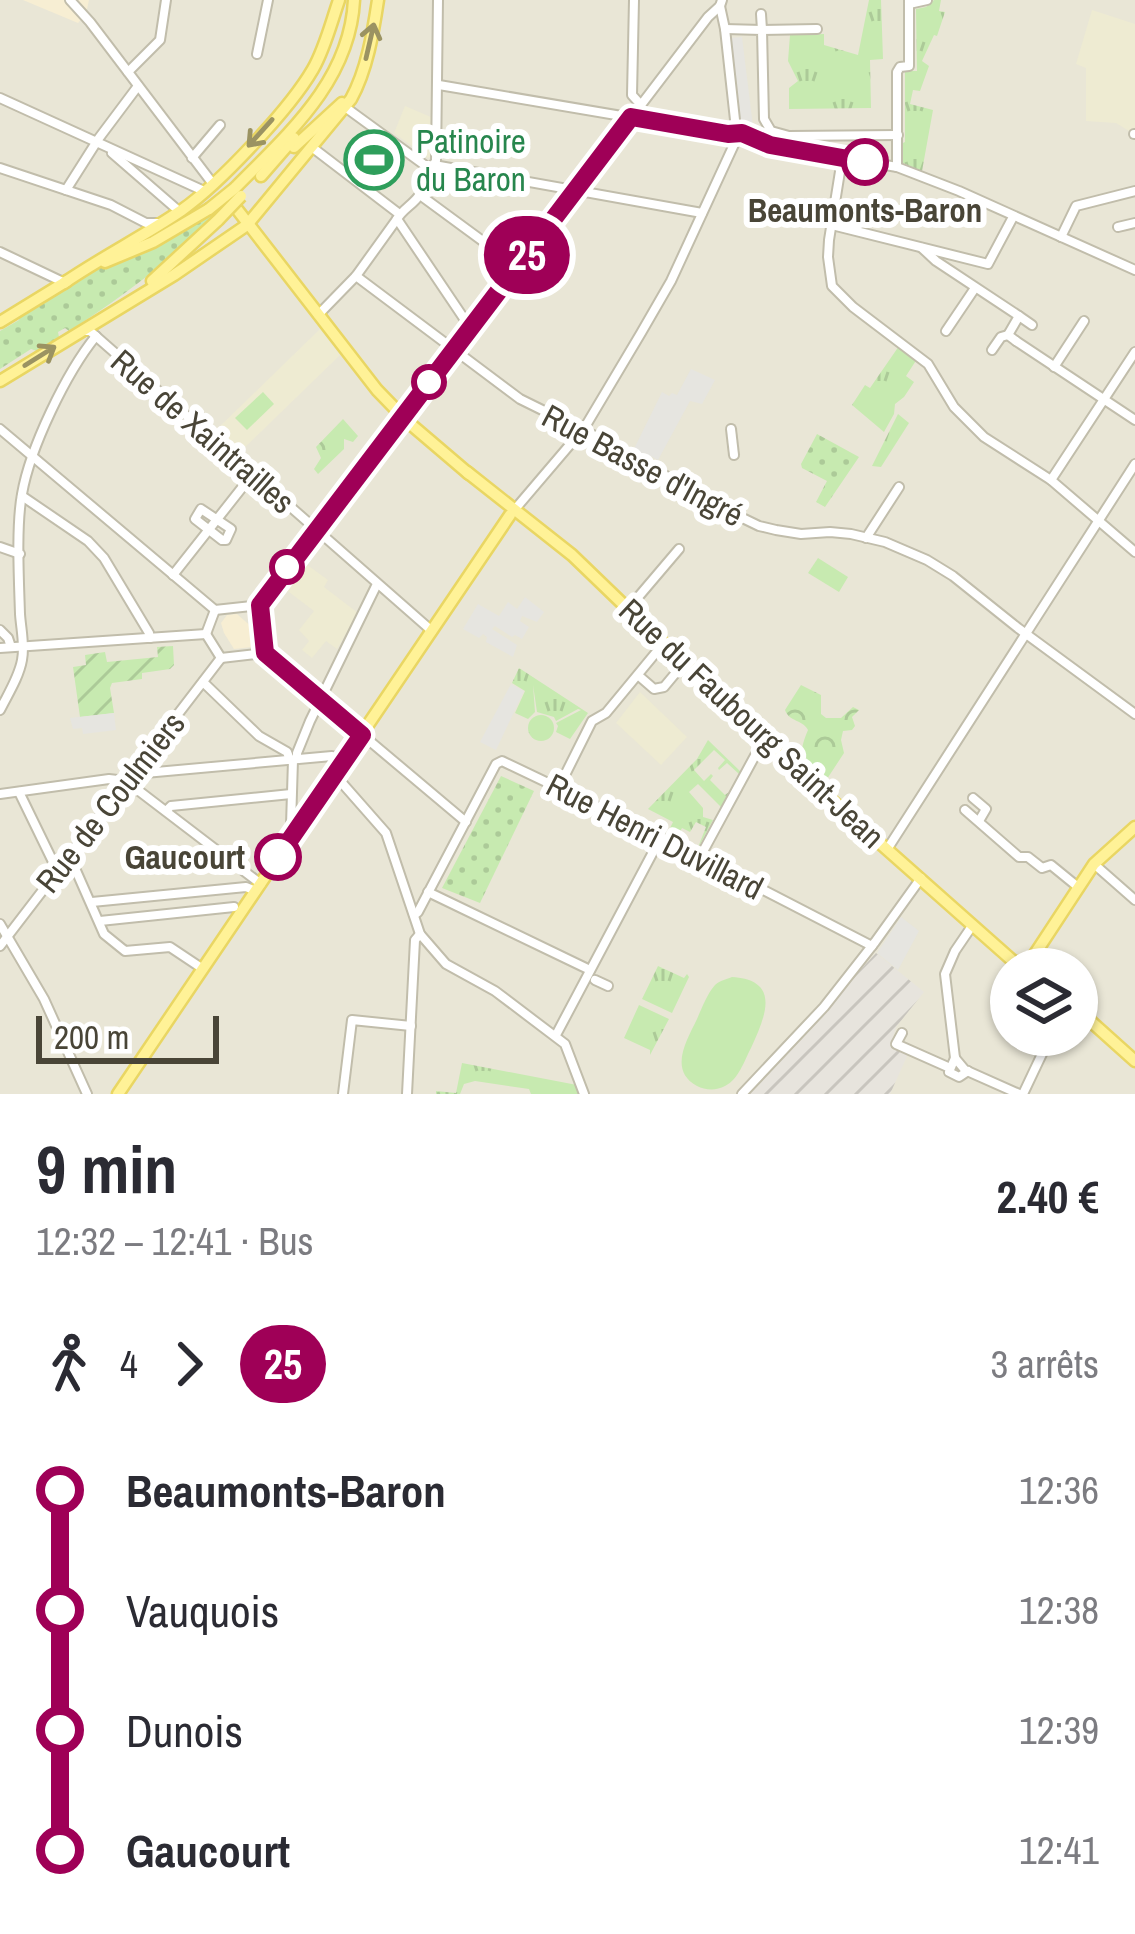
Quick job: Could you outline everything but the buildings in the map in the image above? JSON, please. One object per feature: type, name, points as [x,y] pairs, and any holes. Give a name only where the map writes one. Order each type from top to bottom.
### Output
[{"type":"main road","points":[[0,322],[214,191],[312,70],[339,0]]},
{"type":"main road","points":[[261,176],[339,78],[354,40],[357,0]]},
{"type":"main road","points":[[64,283],[208,209],[235,202],[322,93],[345,48],[357,0]]},
{"type":"main road","points":[[0,382],[247,225],[345,107],[359,81],[378,0]]},
{"type":"main road","points":[[80,331],[177,261],[339,106],[359,81]]},
{"type":"main road","name":"Rue du Faubourg Saint-Jean","points":[[235,202],[247,225],[317,315],[403,417],[583,568],[922,880]]},
{"type":"main road","points":[[118,1094],[515,512]]},
{"type":"main road","name":"Rue du Faubourg Saint-Jean","points":[[515,512],[561,545],[583,568]]},
{"type":"main road","points":[[1036,948],[1094,864],[1135,827]]},
{"type":"main road","points":[[922,880],[1001,948]]},
{"type":"main road","points":[[922,880],[1003,948]]},
{"type":"main road","points":[[1098,1027],[1135,1064]]},
{"type":"main road","points":[[1098,1031],[1135,1064]]},
{"type":"street","points":[[70,0],[214,191]]},
{"type":"street","points":[[128,72],[160,40],[166,0]]},
{"type":"street","points":[[257,55],[268,0]]},
{"type":"street","points":[[317,315],[356,276],[398,216],[420,195],[432,167],[439,0]]},
{"type":"street","points":[[634,0],[632,95],[640,105]]},
{"type":"street","points":[[897,167],[897,72],[909,66],[909,2],[927,0]]},
{"type":"street","points":[[413,915],[466,822],[265,653],[260,605],[718,2]]},
{"type":"street","points":[[515,512],[582,430],[662,299],[737,134],[718,2]]},
{"type":"street","points":[[761,14],[764,118],[771,131],[789,136],[898,135]]},
{"type":"street","points":[[709,16],[724,27],[817,29]]},
{"type":"street","points":[[439,85],[742,133],[786,148],[897,167],[1135,270]]},
{"type":"street","points":[[66,190],[138,86]]},
{"type":"street","points":[[0,98],[196,189],[214,191]]},
{"type":"street","points":[[345,107],[432,167],[702,213]]},
{"type":"street","points":[[192,158],[220,125]]},
{"type":"street","points":[[786,148],[789,136]]},
{"type":"street","points":[[107,148],[179,212]]},
{"type":"street","points":[[313,148],[398,216],[471,329]]},
{"type":"street","points":[[842,159],[828,257],[832,286],[928,364],[954,406],[984,437],[1051,480],[1135,552]]},
{"type":"street","points":[[0,169],[111,205],[146,223],[160,223]]},
{"type":"street","points":[[1060,237],[1076,206],[1135,191]]},
{"type":"street","points":[[420,195],[518,267]]},
{"type":"street","points":[[832,225],[988,264],[1012,217]]},
{"type":"street","points":[[1118,227],[1135,223]]},
{"type":"street","points":[[922,248],[1026,321],[1012,338]]},
{"type":"street","points":[[0,252],[64,283]]},
{"type":"street","name":"Rue Basse d'Ingré","points":[[356,276],[520,399],[687,490],[760,526],[866,538],[914,553],[953,575],[1135,714]]},
{"type":"street","points":[[946,331],[976,287]]},
{"type":"street","points":[[1054,367],[1084,321]]},
{"type":"street","name":"Rue de Xaintrailles","points":[[80,331],[90,331],[432,631]]},
{"type":"street","points":[[0,710],[19,672],[23,647],[21,495],[70,374],[95,336]]},
{"type":"street","points":[[992,350],[1001,337],[1012,338],[1135,420]]},
{"type":"street","points":[[1051,480],[1135,352]]},
{"type":"street","points":[[0,429],[215,610],[260,605]]},
{"type":"street","points":[[731,429],[734,455]]},
{"type":"street","points":[[887,848],[1135,464]]},
{"type":"street","points":[[173,574],[252,475]]},
{"type":"street","points":[[866,538],[899,487]]},
{"type":"street","points":[[21,495],[88,541],[104,558],[150,638]]},
{"type":"street","points":[[204,509],[230,530],[226,540],[208,530],[195,516],[204,509]]},
{"type":"street","points":[[0,547],[20,554]]},
{"type":"street","points":[[628,609],[679,549]]},
{"type":"street","points":[[297,830],[291,825],[293,760],[377,584]]},
{"type":"street","points":[[206,634],[215,610]]},
{"type":"street","points":[[0,630],[10,642],[23,647],[206,634]]},
{"type":"street","points":[[206,634],[221,658],[265,653]]},
{"type":"street","points":[[0,648],[22,635]]},
{"type":"street","points":[[559,787],[592,721],[606,713],[663,644]]},
{"type":"street","name":"Rue de Coulmiers","points":[[0,946],[221,658]]},
{"type":"street","points":[[639,676],[654,688],[664,687],[685,664]]},
{"type":"street","points":[[202,682],[244,723],[293,760]]},
{"type":"street","points":[[700,857],[764,739]]},
{"type":"street","points":[[0,794],[293,760],[335,756],[344,761]]},
{"type":"street","name":"Rue Henri Duvillard","points":[[466,822],[500,760],[872,946]]},
{"type":"street","points":[[335,775],[386,833],[420,934],[446,964],[499,993],[556,1035],[568,1048],[584,1094]]},
{"type":"street","points":[[129,777],[258,888]]},
{"type":"street","points":[[20,792],[57,870]]},
{"type":"street","points":[[166,811],[171,806],[291,794]]},
{"type":"street","points":[[973,798],[986,809],[979,821]]},
{"type":"street","points":[[965,809],[1019,857],[1028,856],[1042,868],[1051,865],[1078,887]]},
{"type":"street","points":[[556,1035],[592,975],[661,837]]},
{"type":"street","points":[[68,857],[104,934],[126,952],[170,947],[203,969]]},
{"type":"street","points":[[1094,864],[1135,900]]},
{"type":"street","points":[[742,1094],[824,1007],[922,880]]},
{"type":"street","points":[[92,902],[258,888]]},
{"type":"street","points":[[428,892],[608,986]]},
{"type":"street","points":[[100,922],[234,908]]},
{"type":"street","points":[[0,924],[44,999],[88,1094]]},
{"type":"street","points":[[968,1071],[959,1077],[949,1072],[955,1058],[945,974],[972,926]]},
{"type":"street","points":[[407,1094],[415,940],[420,934]]},
{"type":"street","points":[[343,1094],[351,1021],[410,1026]]},
{"type":"street","points":[[902,1033],[896,1044],[950,1068]]},
{"type":"street","points":[[955,1058],[968,1071],[1021,1094],[1040,1056]]},
{"type":"shaded area","points":[[0,0],[1135,0],[1135,1094],[0,1094]]},
{"type":"shaded area","points":[[23,0],[89,0],[78,23]]},
{"type":"shaded area","points":[[1092,10],[1135,24],[1135,130],[1086,121],[1086,68],[1076,64]]},
{"type":"shaded area","points":[[742,37],[753,126],[739,119],[730,38]]},
{"type":"shaded area","points":[[405,106],[433,118],[432,156],[428,158],[394,133]]},
{"type":"shaded area","points":[[320,329],[340,355],[238,454],[214,432]]},
{"type":"shaded area","points":[[691,369],[715,380],[702,404],[690,401],[658,460],[645,453],[642,457],[633,451],[662,392],[677,395]]},
{"type":"shaded area","points":[[306,564],[328,580],[324,587],[358,613],[337,649],[326,641],[312,658],[302,650],[309,641],[299,630],[314,611],[285,589]]},
{"type":"shaded area","points":[[525,597],[544,612],[537,622],[522,616],[520,621],[529,627],[522,639],[495,626],[492,629],[517,645],[513,657],[486,642],[483,634],[479,638],[463,629],[478,604],[499,616],[508,602],[517,609]]},
{"type":"shaded area","points":[[237,614],[254,629],[252,647],[234,649],[224,633],[221,623],[227,615]]},
{"type":"shaded area","points":[[511,684],[524,691],[496,750],[480,742]]},
{"type":"shaded area","points":[[640,692],[687,737],[661,765],[616,723]]},
{"type":"shaded area","points":[[114,713],[116,730],[83,734],[82,728],[73,729],[70,718]]},
{"type":"shaded area","points":[[901,917],[919,931],[898,970],[877,953]]},
{"type":"shaded area","points":[[876,953],[924,992],[896,1027],[890,1046],[908,1054],[890,1094],[746,1094]]},
{"type":"green space","points":[[869,0],[881,0],[883,59],[870,60],[871,108],[789,109],[789,88],[798,81],[788,61],[790,35],[824,34],[824,45],[858,55]]},
{"type":"green space","points":[[941,0],[939,11],[945,12],[922,61],[929,66],[920,91],[913,90],[910,104],[933,110],[922,171],[900,162],[905,142],[905,71],[917,71],[916,9]]},
{"type":"green space","points":[[212,212],[216,217],[127,291],[69,331],[58,332],[59,337],[37,351],[31,349],[0,369],[0,331],[19,320],[20,314],[87,273],[167,239]]},
{"type":"green space","points":[[899,346],[917,359],[906,376],[914,382],[895,404],[884,432],[852,405]]},
{"type":"green space","points":[[263,392],[274,404],[247,430],[235,418]]},
{"type":"green space","points":[[898,414],[909,423],[881,467],[872,466]]},
{"type":"green space","points":[[343,419],[358,436],[353,442],[344,439],[344,449],[318,474],[314,469],[321,458],[316,447]]},
{"type":"green space","points":[[817,434],[859,457],[825,507],[816,502],[827,481],[801,464]]},
{"type":"green space","points":[[818,558],[848,577],[839,592],[808,573]]},
{"type":"green space","points":[[173,646],[170,669],[112,683],[114,713],[80,717],[73,667],[86,665],[85,655],[105,652],[107,662],[158,657],[157,647]]},
{"type":"green space","points":[[519,668],[588,713],[570,739],[556,732],[556,723],[581,710],[556,721],[537,712],[533,685],[535,712],[528,719],[515,713],[525,691],[512,683]]},
{"type":"green space","points":[[801,685],[821,695],[821,714],[826,718],[841,718],[853,707],[859,710],[852,717],[852,730],[843,731],[844,753],[827,779],[805,766],[802,754],[808,730],[785,710]]},
{"type":"green space","points":[[541,715],[554,728],[541,741],[528,728]]},
{"type":"green space","points":[[708,740],[741,772],[727,763],[719,770],[725,760],[714,750],[694,770],[704,781],[711,774],[710,780],[725,795],[729,792],[721,807],[698,784],[689,792],[703,808],[703,817],[713,820],[697,850],[706,827],[696,822],[690,832],[682,828],[676,839],[667,834],[673,822],[648,809],[697,759]]},
{"type":"green space","points":[[501,776],[534,791],[480,903],[442,888]]},
{"type":"green space","points":[[658,966],[689,977],[672,1013],[642,999]]},
{"type":"green space","points":[[732,977],[758,985],[764,993],[764,1014],[734,1079],[722,1088],[703,1088],[683,1072],[682,1054],[710,993],[717,983]]},
{"type":"green space","points":[[639,1005],[669,1019],[650,1055],[650,1050],[624,1038]]},
{"type":"green space","points":[[462,1063],[577,1085],[580,1094],[531,1094],[529,1089],[475,1081],[464,1084],[460,1094],[436,1094],[456,1093]]},
{"type":"bus line","name":"25","points":[[278,857],[362,735],[265,653],[260,605],[631,117],[742,133],[770,145],[865,162]]},
{"type":"place","name":"Patinoire du Baron","points":[[374,160]]},
{"type":"place","name":"Beaumonts-Baron","points":[[865,162]]},
{"type":"place","name":"Gaucourt","points":[[278,857]]}]
